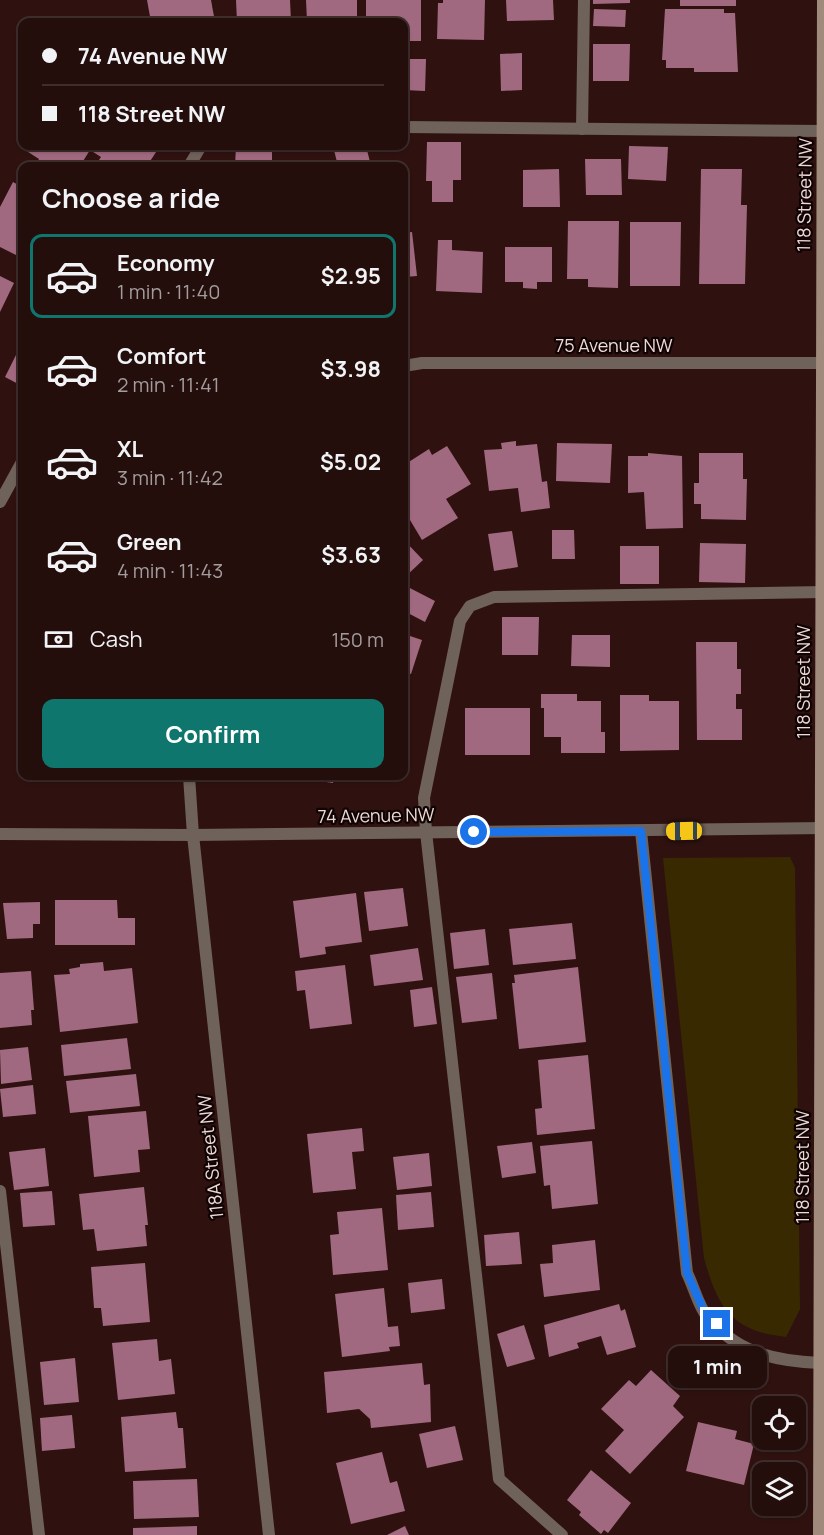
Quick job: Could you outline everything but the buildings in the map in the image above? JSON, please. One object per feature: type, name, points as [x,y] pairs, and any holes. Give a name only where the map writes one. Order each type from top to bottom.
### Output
[{"type":"street","points":[[582,129],[584,0]]},
{"type":"street","name":"118 Street NW","points":[[819,1535],[823,828],[823,0]]},
{"type":"street","points":[[408,127],[823,131]]},
{"type":"street","name":"75 Avenue NW","points":[[408,365],[422,363],[822,364]]},
{"type":"street","points":[[0,502],[18,469]]},
{"type":"street","points":[[562,1535],[499,1479],[426,832],[424,798],[460,621],[470,606],[494,597],[822,592]]},
{"type":"street","name":"118A Street NW","points":[[189,780],[193,835],[269,1535]]},
{"type":"street","name":"74 Avenue NW","points":[[0,834],[193,835],[823,828]]},
{"type":"street","points":[[641,831],[687,1273],[704,1311],[743,1349],[794,1362],[820,1363]]},
{"type":"street","points":[[0,1191],[39,1535]]},
{"type":"street","name":"118 Street NW","points":[[819,1413],[824,1427]]},
{"type":"shaded area","points":[[790,857],[795,868],[800,1309],[786,1337],[752,1329],[740,1323],[730,1314],[715,1291],[704,1258],[663,858]]},
{"type":"route","points":[[474,832],[641,831],[687,1273],[704,1311],[717,1324]]}]
